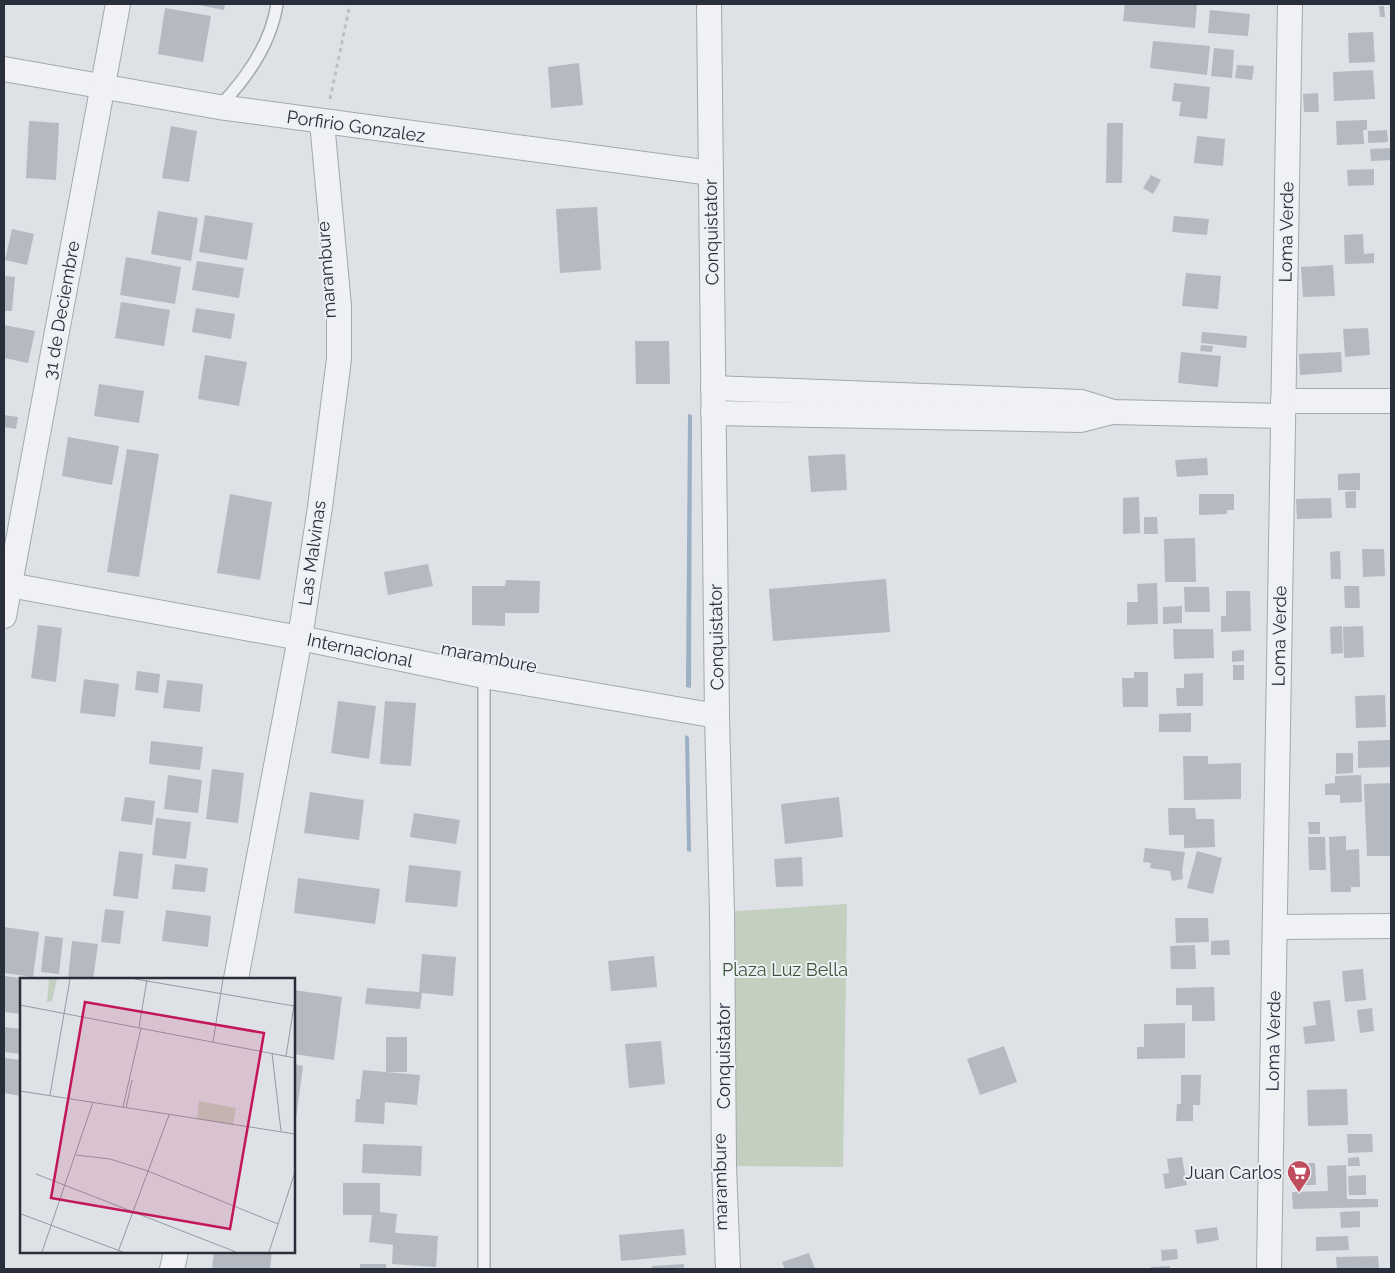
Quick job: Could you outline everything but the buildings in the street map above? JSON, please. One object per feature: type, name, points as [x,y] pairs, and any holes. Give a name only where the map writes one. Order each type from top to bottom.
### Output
[{"type":"street","name":"31 de Deciembre","points":[[4,616],[7,585],[118,4]]},
{"type":"street","name":"Conquistator","points":[[709,4],[717,716],[722,912],[724,1166],[728,1269]]},
{"type":"street","name":"Loma Verde","points":[[1270,1269],[1290,4]]},
{"type":"street","name":"Porfirio Gonzalez","points":[[4,69],[219,107],[325,115],[711,173]]},
{"type":"street","name":"Las Malvinas","points":[[236,978],[300,638],[320,507],[339,359],[339,306],[325,115]]},
{"type":"street","points":[[713,388],[1081,402],[1114,412]]},
{"type":"street","points":[[713,413],[1081,420],[1114,412],[1283,409],[1391,401]]},
{"type":"street","name":"Internacional","points":[[7,585],[300,638],[484,676],[717,716]]},
{"type":"street","points":[[1275,927],[1391,926]]},
{"type":"street","points":[[172,1269],[176,1253]]},
{"type":"lane","points":[[219,107],[240,86],[267,40],[274,22],[277,4]]},
{"type":"lane","points":[[484,676],[484,1269]]},
{"type":"path","points":[[325,115],[350,4]]},
{"type":"green space","name":"Plaza Luz Bella","points":[[847,904],[843,1167],[724,1166],[722,912]]},
{"type":"water","points":[[688,414],[692,415],[691,688],[686,687]]},
{"type":"water","points":[[685,735],[689,737],[691,852],[687,851]]},
{"type":"place","name":"Juan Carlos","points":[[1299,1193]]}]
